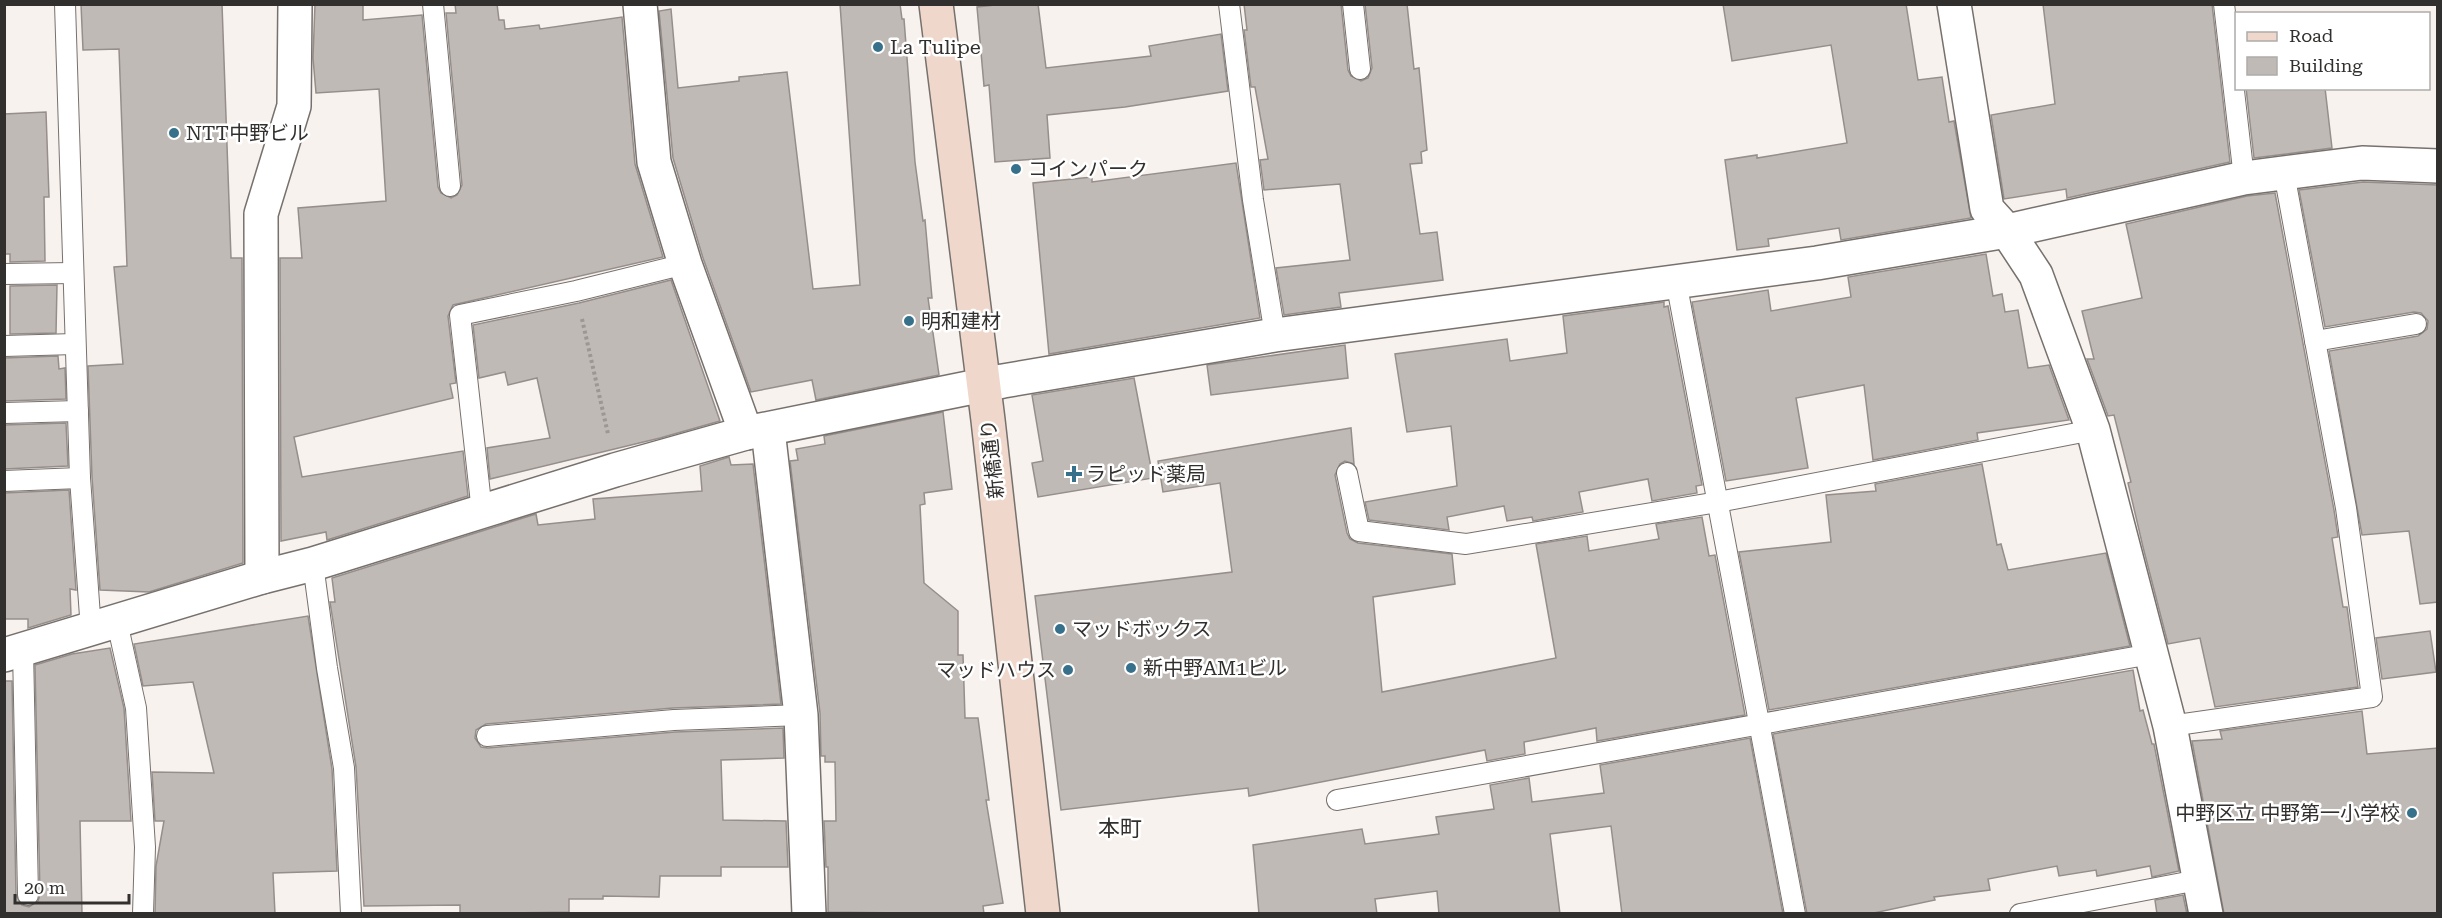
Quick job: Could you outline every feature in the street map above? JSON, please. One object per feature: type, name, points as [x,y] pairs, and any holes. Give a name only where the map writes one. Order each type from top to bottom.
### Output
[{"type":"street","points":[[262,577],[261,213],[294,106],[294,4]]},
{"type":"street","points":[[640,4],[654,162],[685,264],[757,431],[801,715],[809,914]]},
{"type":"street","name":"新橋通り","points":[[936,4],[984,385],[1043,914]]},
{"type":"street","points":[[1954,4],[1987,209],[2007,231],[2036,275],[2093,430],[2170,726],[2206,914]]},
{"type":"street","points":[[14,652],[262,577],[313,564],[615,470],[757,431],[984,385],[1275,334],[1817,263],[2007,231],[2244,178],[2362,164],[2438,166]]},
{"type":"lane","points":[[65,4],[80,478],[104,626],[136,708],[145,847],[143,914]]},
{"type":"lane","points":[[433,4],[450,186]]},
{"type":"lane","points":[[1229,4],[1253,200],[1275,334]]},
{"type":"lane","points":[[1353,4],[1360,69]]},
{"type":"lane","points":[[2224,4],[2244,178]]},
{"type":"lane","points":[[2170,726],[2372,697],[2346,508],[2284,173]]},
{"type":"lane","points":[[482,512],[460,315],[576,291],[685,264]]},
{"type":"lane","points":[[4,274],[73,273]]},
{"type":"lane","points":[[1676,281],[1795,914]]},
{"type":"lane","points":[[2315,341],[2416,324]]},
{"type":"lane","points":[[4,346],[75,344]]},
{"type":"lane","points":[[4,413],[78,411]]},
{"type":"lane","points":[[1347,473],[1359,531],[1466,544],[1718,502],[2093,430]]},
{"type":"lane","points":[[4,481],[80,478]]},
{"type":"lane","points":[[313,564],[327,669],[344,768],[351,914]]},
{"type":"lane","points":[[14,652],[28,895]]},
{"type":"lane","points":[[1336,800],[2151,654]]},
{"type":"lane","points":[[487,736],[674,720],[801,715]]},
{"type":"lane","points":[[2020,914],[2198,880]]},
{"type":"path","points":[[576,291],[615,470]]},
{"type":"building","points":[[81,4],[222,4],[231,258],[242,258],[243,563],[149,592],[100,590],[92,477],[88,366],[123,364],[114,267],[127,266],[119,49],[83,50]]},
{"type":"building","points":[[315,4],[363,4],[363,20],[422,15],[438,187],[441,193],[451,198],[457,195],[462,185],[446,13],[456,13],[455,4],[497,4],[499,20],[504,20],[505,29],[539,25],[540,29],[622,17],[635,164],[663,257],[453,305],[448,316],[456,383],[450,384],[453,398],[294,437],[302,477],[463,451],[468,496],[327,540],[326,532],[281,541],[280,258],[302,258],[298,208],[386,201],[379,89],[316,93],[313,58]]},
{"type":"building","points":[[840,4],[900,4],[902,19],[904,19],[915,162],[923,221],[925,220],[932,298],[928,298],[939,375],[816,400],[812,380],[751,392],[703,258],[673,158],[659,11],[671,9],[678,88],[739,81],[739,77],[787,72],[813,289],[860,285]]},
{"type":"building","points":[[1038,4],[1046,68],[1151,56],[1149,46],[1221,34],[1228,91],[1125,107],[1047,115],[1050,158],[995,162],[989,85],[984,86],[977,7]]},
{"type":"building","points":[[1244,4],[1341,4],[1348,70],[1351,76],[1361,81],[1368,78],[1372,68],[1365,4],[1407,4],[1414,69],[1419,68],[1427,150],[1421,152],[1422,163],[1410,164],[1420,234],[1437,232],[1443,280],[1339,293],[1341,307],[1284,315],[1276,268],[1350,260],[1340,184],[1264,190],[1260,160],[1268,159],[1255,87],[1251,87],[1244,30],[1247,30]]},
{"type":"building","points":[[1723,4],[1906,4],[1918,80],[1942,77],[1949,122],[1954,121],[1971,218],[1841,240],[1839,228],[1768,239],[1769,246],[1737,250],[1725,160],[1757,155],[1757,158],[1847,143],[1831,45],[1732,61]]},
{"type":"building","points":[[2043,4],[2212,4],[2230,162],[2067,198],[2066,189],[2004,199],[1991,115],[2055,104]]},
{"type":"building","points":[[2246,90],[2325,90],[2332,148],[2254,158]]},
{"type":"building","points":[[46,112],[49,197],[44,197],[45,261],[10,262],[10,254],[4,254],[4,114]]},
{"type":"building","points":[[1236,163],[1260,318],[1049,354],[1033,183],[1092,177],[1092,182]]},
{"type":"building","points":[[2363,182],[2438,185],[2438,602],[2420,604],[2409,531],[2362,535],[2329,351],[2418,336],[2427,329],[2428,321],[2421,313],[2414,312],[2325,327],[2299,190]]},
{"type":"building","points":[[2275,193],[2334,510],[2338,537],[2332,538],[2343,607],[2347,607],[2358,687],[2215,707],[2200,638],[2168,644],[2143,547],[2128,483],[2131,482],[2114,415],[2108,416],[2087,359],[2094,359],[2082,311],[2142,298],[2126,224],[2247,196]]},
{"type":"building","points":[[1986,254],[1993,296],[2002,294],[2005,312],[2018,310],[2028,368],[2049,365],[2069,420],[1977,433],[1978,440],[1873,460],[1864,385],[1796,398],[1808,468],[1726,481],[1692,302],[1768,290],[1771,311],[1851,297],[1848,277]]},
{"type":"building","points":[[671,280],[720,421],[660,438],[490,479],[487,448],[550,438],[537,378],[508,385],[505,372],[479,378],[473,325],[579,303]]},
{"type":"building","points":[[57,285],[56,333],[10,334],[10,286]]},
{"type":"building","points":[[1664,302],[1664,307],[1668,306],[1702,485],[1696,486],[1697,493],[1652,501],[1648,479],[1579,492],[1583,512],[1533,521],[1532,517],[1507,521],[1504,506],[1447,517],[1449,530],[1369,520],[1365,502],[1457,486],[1451,426],[1407,432],[1395,354],[1507,339],[1510,361],[1567,353],[1563,316]]},
{"type":"building","points":[[1345,345],[1348,378],[1211,395],[1207,365]]},
{"type":"building","points":[[58,356],[59,369],[65,368],[66,399],[4,401],[4,358]]},
{"type":"building","points":[[1134,378],[1153,478],[1038,497],[1032,463],[1043,461],[1032,395]]},
{"type":"building","points":[[943,412],[952,489],[924,493],[925,504],[920,505],[924,583],[958,611],[958,655],[963,655],[965,718],[978,718],[989,800],[986,800],[1003,903],[983,906],[984,914],[828,912],[828,867],[826,867],[824,821],[836,821],[835,762],[825,762],[825,756],[821,756],[820,713],[790,461],[798,460],[796,449],[825,444],[824,436]]},
{"type":"building","points":[[66,423],[68,466],[4,469],[4,425]]},
{"type":"building","points":[[1351,428],[1354,464],[1345,461],[1340,464],[1335,475],[1350,539],[1358,543],[1452,554],[1455,584],[1373,597],[1382,692],[1556,658],[1536,544],[1587,536],[1589,551],[1659,539],[1656,524],[1702,517],[1709,556],[1715,555],[1745,715],[1597,741],[1596,728],[1524,742],[1525,754],[1487,761],[1485,750],[1249,796],[1248,788],[1061,810],[1035,596],[1232,572],[1220,483],[1163,492],[1158,461]]},
{"type":"building","points":[[729,457],[731,465],[753,464],[781,704],[673,708],[486,724],[476,730],[475,738],[481,747],[488,748],[675,732],[783,728],[784,758],[721,760],[723,820],[786,821],[788,867],[721,867],[721,876],[660,876],[659,897],[603,896],[603,899],[569,899],[569,912],[460,914],[460,905],[364,906],[356,767],[330,602],[335,602],[332,578],[536,514],[538,525],[595,519],[593,499],[702,491],[700,466]]},
{"type":"building","points":[[1982,464],[1997,545],[2001,544],[2008,570],[2106,553],[2130,646],[1769,710],[1739,552],[1831,542],[1826,495],[1876,491],[1875,484]]},
{"type":"building","points":[[69,490],[76,590],[70,589],[71,615],[28,628],[28,619],[4,619],[4,493]]},
{"type":"building","points":[[308,616],[332,769],[337,871],[273,873],[275,914],[155,914],[156,866],[164,821],[155,821],[152,772],[214,773],[193,682],[143,686],[134,644]]},
{"type":"building","points":[[2430,631],[2436,672],[2382,679],[2376,638]]},
{"type":"building","points":[[110,648],[124,708],[131,821],[80,821],[82,914],[4,914],[4,681],[12,681],[16,895],[22,905],[29,907],[38,901],[40,895],[35,665],[72,654]]},
{"type":"building","points":[[2133,670],[2140,711],[2143,710],[2152,744],[2154,744],[2179,871],[2152,877],[2150,866],[2097,876],[2096,870],[2059,876],[2057,866],[1988,879],[1990,890],[1934,897],[1935,900],[1869,914],[1807,914],[1773,734]]},
{"type":"building","points":[[2362,711],[2367,754],[2438,748],[2438,914],[2224,914],[2192,741],[2222,739],[2220,731]]},
{"type":"building","points":[[1750,738],[1783,914],[1622,914],[1611,826],[1550,834],[1560,914],[1439,914],[1437,891],[1375,899],[1377,914],[1259,914],[1253,845],[1362,829],[1365,844],[1439,834],[1436,817],[1494,809],[1490,785],[1529,778],[1532,802],[1604,793],[1600,765]]},
{"type":"building","points":[[2183,895],[2187,914],[2157,914],[2155,900]]},
{"type":"place","name":"La Tulipe","points":[[878,47]]},
{"type":"place","name":"NTT中野ビル","points":[[174,133]]},
{"type":"place","name":"コインパーク","points":[[1016,169]]},
{"type":"place","name":"明和建材","points":[[909,321]]},
{"type":"place","name":"ラピッド薬局","points":[[1074,474]]},
{"type":"place","name":"マッドボックス","points":[[1060,629]]},
{"type":"place","name":"新中野AM1ビル","points":[[1131,668]]},
{"type":"place","name":"マッドハウス","points":[[1068,670]]},
{"type":"place","name":"中野区立 中野第一小学校","points":[[2412,813]]},
{"type":"district","name":"本町","points":[[1120,828]]}]
